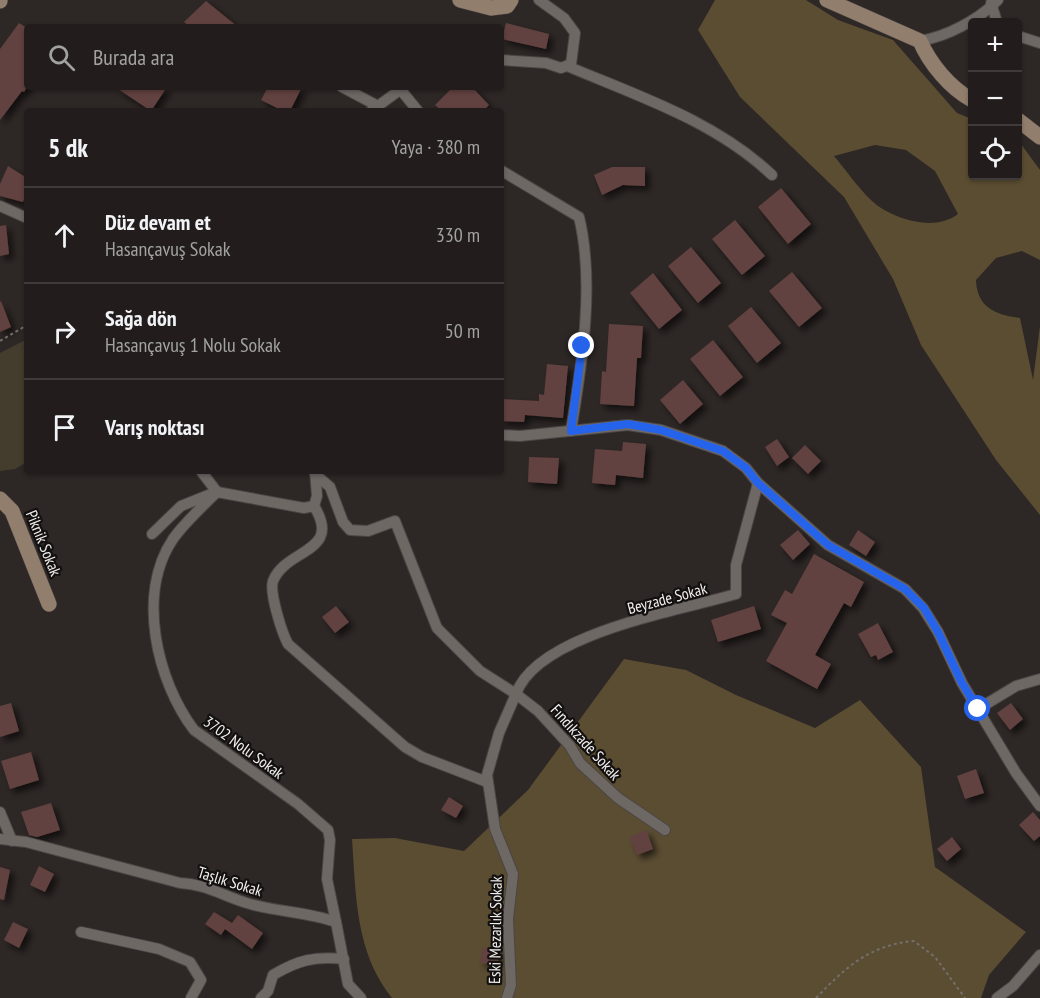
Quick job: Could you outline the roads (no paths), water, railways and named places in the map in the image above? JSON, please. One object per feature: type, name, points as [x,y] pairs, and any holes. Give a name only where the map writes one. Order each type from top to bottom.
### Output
[{"type":"street","points":[[460,0],[491,8],[507,6],[511,0]]},
{"type":"street","points":[[504,60],[546,63],[561,68],[571,64],[575,33],[564,18],[539,0]]},
{"type":"street","points":[[827,0],[920,41],[949,32],[994,2],[996,18]]},
{"type":"street","points":[[1022,38],[1040,44]]},
{"type":"street","points":[[920,41],[925,52],[952,87],[968,97]]},
{"type":"street","points":[[567,66],[696,122],[750,155],[772,176]]},
{"type":"street","points":[[346,90],[373,108],[399,90]]},
{"type":"street","points":[[403,90],[416,108]]},
{"type":"street","points":[[1022,124],[1040,137]]},
{"type":"street","points":[[504,176],[579,217],[587,261],[582,346],[571,431]]},
{"type":"street","points":[[0,206],[24,217]]},
{"type":"street","points":[[504,435],[520,436],[628,424],[661,430],[723,451],[746,468],[758,483],[828,545],[905,589],[924,608],[962,683],[1040,806]]},
{"type":"street","points":[[203,474],[217,492]]},
{"type":"street","points":[[315,474],[317,496],[314,506],[322,519],[323,531],[320,539],[286,566],[274,578],[272,586],[283,634],[288,644],[405,747],[422,758],[487,782]]},
{"type":"street","points":[[317,474],[330,487],[336,497],[343,522],[351,530],[368,531],[395,521],[437,628],[480,671],[516,694]]},
{"type":"street","name":"Beyzade Sokak","points":[[516,694],[521,680],[543,659],[584,636],[736,594],[736,565],[758,483]]},
{"type":"street","points":[[152,534],[181,506],[217,492],[304,508],[314,506]]},
{"type":"street","name":"3702 Nolu Sokak","points":[[217,492],[172,540],[158,573],[154,635],[169,687],[182,714],[194,730],[298,804],[328,830],[330,840],[328,892],[336,922]]},
{"type":"street","name":"Piknik Sokak","points":[[0,499],[12,511],[49,604]]},
{"type":"street","points":[[978,709],[1016,686],[1040,679]]},
{"type":"street","name":"Eski Mezarlık Sokak","points":[[507,998],[511,985],[508,920],[513,874],[495,829],[487,782],[499,733],[516,694]]},
{"type":"street","name":"Fındıkzade Sokak","points":[[516,694],[538,711],[570,746],[580,763],[618,798],[665,830]]},
{"type":"street","points":[[0,812],[12,841]]},
{"type":"street","name":"Taşlık Sokak","points":[[0,839],[180,884],[199,884],[247,903],[315,915],[336,922]]},
{"type":"street","points":[[336,922],[348,984],[360,998]]},
{"type":"street","points":[[81,932],[159,949],[190,962],[201,980],[191,998]]},
{"type":"street","points":[[997,998],[1013,986],[1040,955]]},
{"type":"street","points":[[261,998],[268,991],[273,975],[290,965],[319,957],[344,959]]}]
